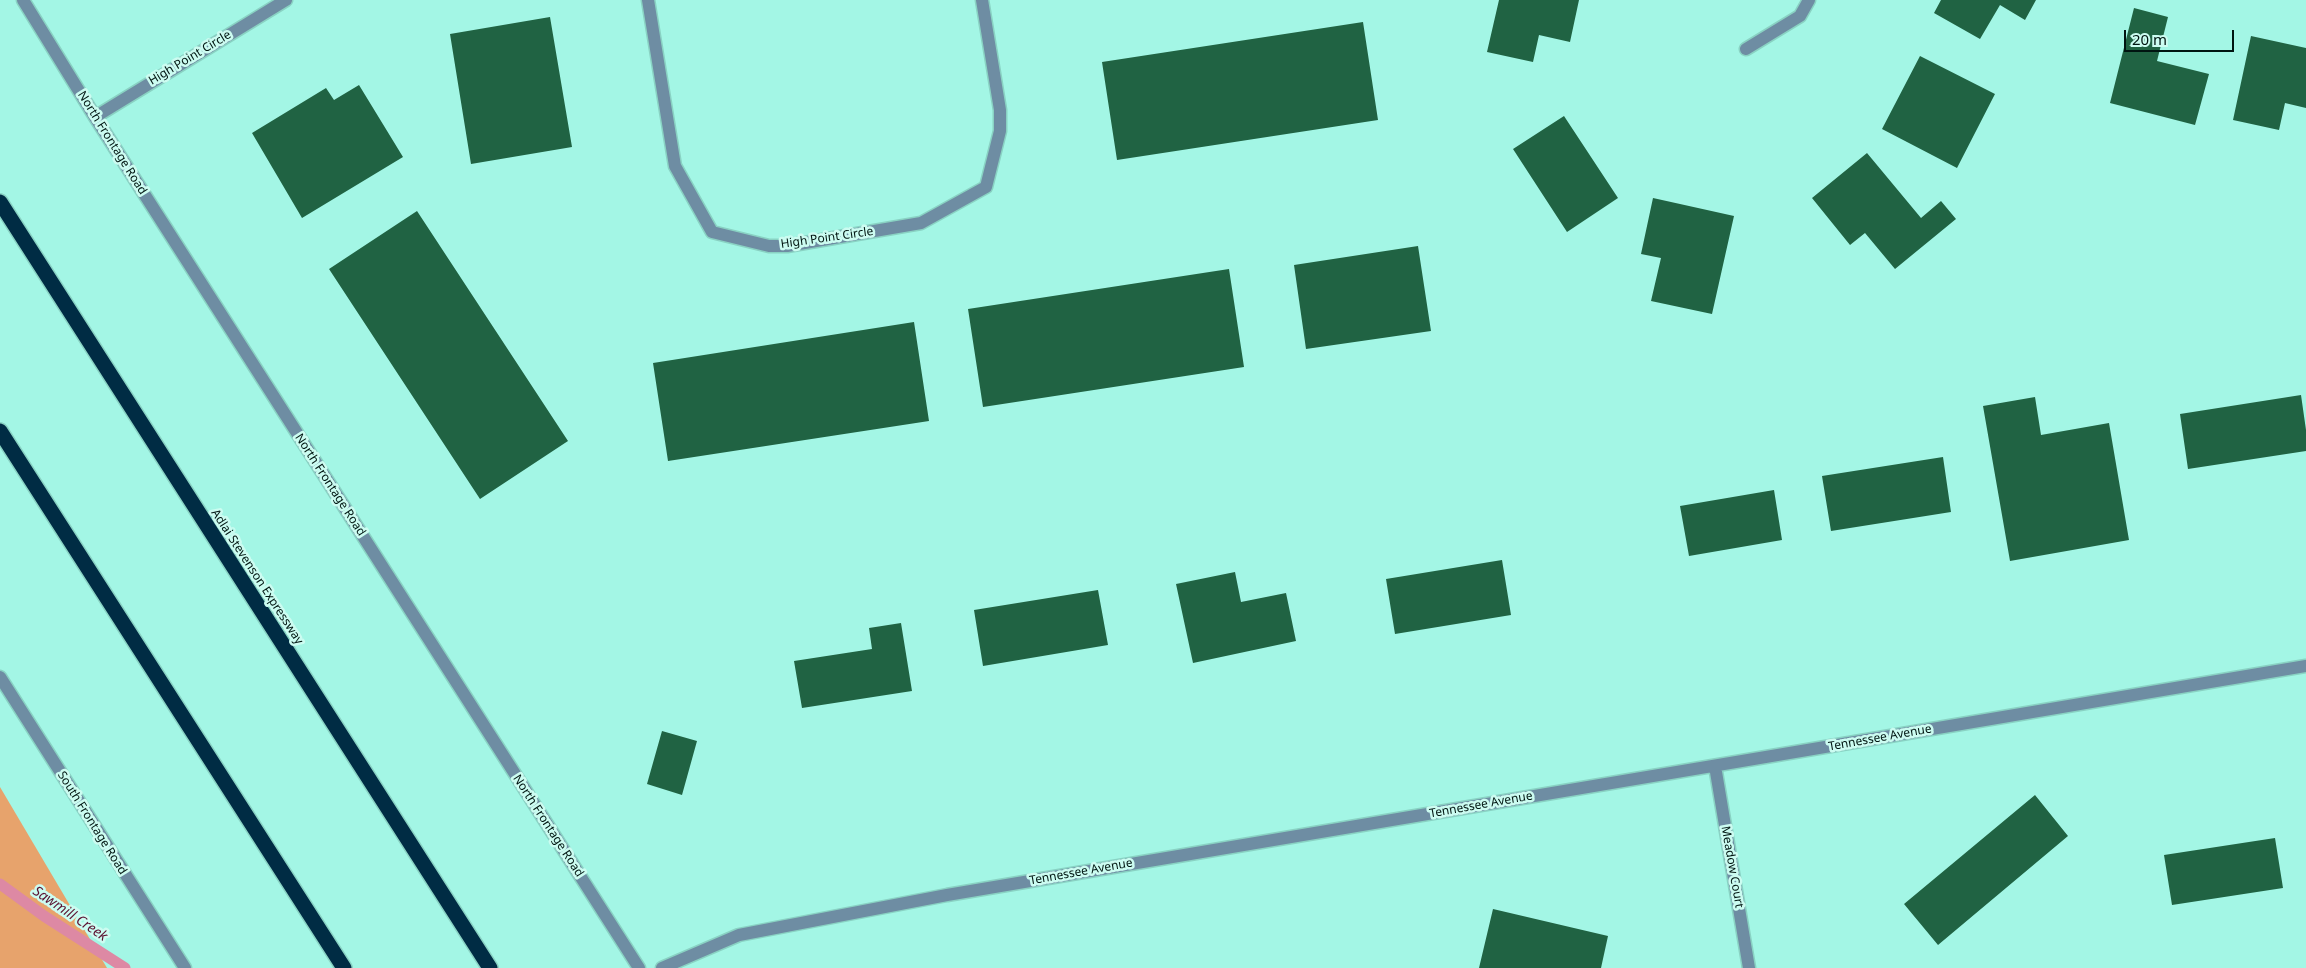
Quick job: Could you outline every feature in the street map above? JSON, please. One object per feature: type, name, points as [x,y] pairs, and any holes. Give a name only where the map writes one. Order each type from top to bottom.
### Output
[{"type":"highway","name":"Adlai Stevenson Expressway","points":[[0,202],[490,968]]},
{"type":"highway","points":[[0,431],[344,968]]},
{"type":"street","name":"North Frontage Road","points":[[23,0],[95,117],[638,968]]},
{"type":"street","name":"High Point Circle","points":[[95,117],[286,0]]},
{"type":"street","name":"High Point Circle","points":[[648,0],[676,166],[712,232],[770,246],[787,246],[921,223],[986,187],[1000,131],[1000,110],[982,0]]},
{"type":"street","points":[[1746,49],[1800,16],[1809,0]]},
{"type":"street","name":"Tennessee Avenue","points":[[662,968],[738,935],[937,897],[2306,666]]},
{"type":"street","name":"South Frontage Road","points":[[0,677],[185,968]]},
{"type":"street","name":"Meadow Court","points":[[1715,766],[1749,968]]},
{"type":"shaded area","points":[[0,787],[107,968],[0,968]]},
{"type":"building","points":[[1499,0],[1579,0],[1570,42],[1539,35],[1533,62],[1487,52]]},
{"type":"building","points":[[1941,0],[2036,0],[2025,20],[2000,5],[1980,39],[1934,13]]},
{"type":"building","points":[[2134,8],[2168,17],[2157,61],[2209,74],[2195,125],[2110,103]]},
{"type":"building","points":[[550,17],[572,147],[471,164],[450,34]]},
{"type":"building","points":[[1363,22],[1378,120],[1117,160],[1102,62]]},
{"type":"building","points":[[2251,36],[2306,48],[2306,108],[2285,103],[2279,130],[2233,120]]},
{"type":"building","points":[[1920,56],[1995,94],[1957,168],[1882,129]]},
{"type":"building","points":[[359,85],[403,157],[302,218],[252,133],[326,88],[334,100]]},
{"type":"building","points":[[1564,116],[1618,198],[1567,232],[1513,149]]},
{"type":"building","points":[[1867,153],[1921,218],[1941,201],[1956,219],[1895,269],[1865,233],[1850,245],[1812,198]]},
{"type":"building","points":[[1653,198],[1734,216],[1712,314],[1651,301],[1661,258],[1641,254]]},
{"type":"building","points":[[417,211],[568,441],[480,499],[329,269]]},
{"type":"building","points":[[1418,246],[1431,331],[1306,349],[1294,265]]},
{"type":"building","points":[[1229,269],[1244,367],[983,407],[968,309]]},
{"type":"building","points":[[914,322],[929,421],[668,461],[653,363]]},
{"type":"building","points":[[2301,395],[2306,430],[2306,451],[2188,469],[2180,414]]},
{"type":"building","points":[[2035,397],[2041,435],[2109,423],[2129,540],[2010,561],[1983,406]]},
{"type":"building","points":[[1943,457],[1951,512],[1831,531],[1822,476]]},
{"type":"building","points":[[1774,490],[1782,540],[1689,556],[1680,506]]},
{"type":"building","points":[[1502,560],[1511,615],[1395,634],[1386,579]]},
{"type":"building","points":[[1235,572],[1241,602],[1286,593],[1296,641],[1193,663],[1176,584]]},
{"type":"building","points":[[1098,590],[1108,645],[983,666],[974,610]]},
{"type":"building","points":[[901,623],[912,691],[802,708],[794,661],[872,649],[869,628]]},
{"type":"building","points":[[662,731],[697,741],[682,795],[647,784]]},
{"type":"building","points":[[2035,795],[2068,836],[1938,945],[1904,904]]},
{"type":"building","points":[[2275,838],[2283,888],[2172,905],[2164,855]]},
{"type":"building","points":[[1493,909],[1608,936],[1601,968],[1479,968]]},
{"type":"waterway","name":"Sawmill Creek","points":[[0,884],[44,916],[125,968]]}]
